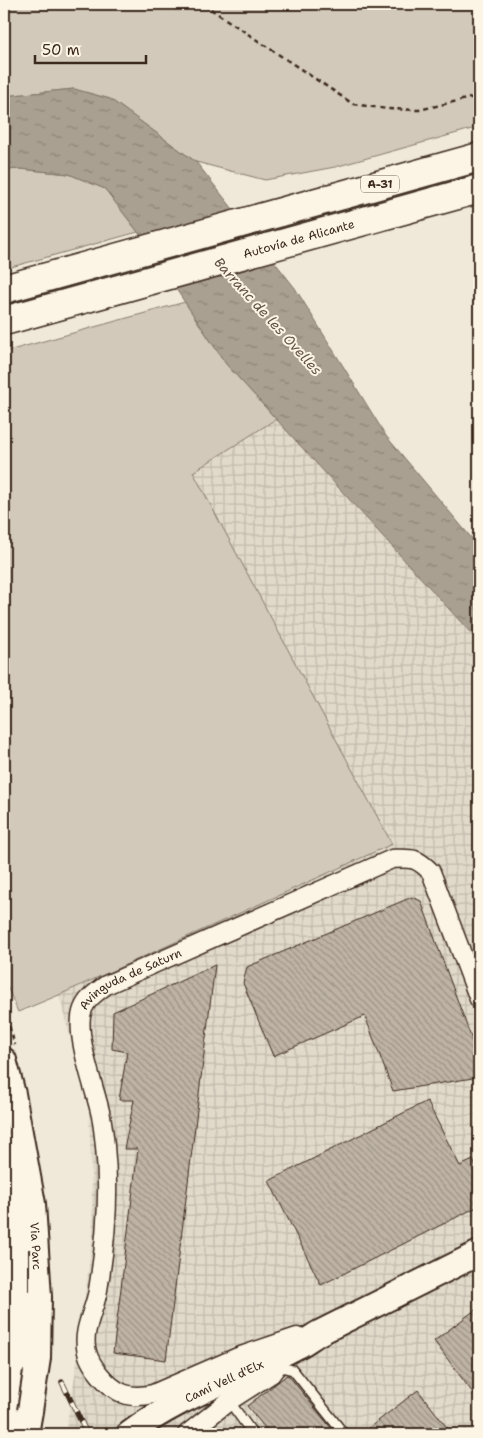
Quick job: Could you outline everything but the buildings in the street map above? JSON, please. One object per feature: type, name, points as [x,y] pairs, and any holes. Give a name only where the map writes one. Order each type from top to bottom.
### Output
[{"type":"highway","name":"A-31","points":[[4,289],[479,157]]},
{"type":"highway","name":"Autovía de Alicante","points":[[4,322],[479,188]]},
{"type":"main road","name":"Via Parc","points":[[4,1060],[13,1094],[33,1204],[39,1297],[38,1358],[26,1434]]},
{"type":"main road","name":"Via Parc","points":[[4,1146],[16,1249],[16,1360],[8,1434]]},
{"type":"main road","name":"Camí Vell d'Elx","points":[[129,1434],[186,1398],[275,1362],[320,1332],[479,1253]]},
{"type":"street","name":"Avinguda de Saturn","points":[[130,1396],[109,1385],[95,1369],[87,1353],[86,1334],[98,1292],[106,1213],[107,1166],[101,1117],[88,1066],[80,1023],[82,1010],[90,998],[106,985],[392,858],[409,858],[419,861],[431,872],[479,999]]},
{"type":"street","name":"Camí Vell d'Elx","points":[[130,1396],[140,1397],[153,1394],[238,1357],[297,1337],[320,1332]]},
{"type":"street","points":[[187,1434],[228,1401],[271,1374],[275,1362]]},
{"type":"lane","points":[[275,1362],[293,1370],[344,1434]]},
{"type":"lane","points":[[228,1401],[253,1434]]},
{"type":"path","points":[[4,14],[13,4]]},
{"type":"path","points":[[202,4],[353,104],[387,110],[419,110],[479,96]]},
{"type":"shaded area","points":[[4,4],[479,4],[479,127],[335,167],[265,180],[196,162],[110,99],[74,89],[4,96]]},
{"type":"shaded area","points":[[21,169],[69,174],[105,189],[138,232],[4,269],[4,170]]},
{"type":"shaded area","points":[[185,302],[226,364],[276,419],[193,472],[392,844],[18,1012],[4,979],[4,352]]},
{"type":"shaded area","points":[[276,419],[479,642],[479,1434],[65,1434],[76,1369],[93,1233],[89,1111],[59,995],[392,844],[193,472]]},
{"type":"water","name":"Barranc de les Ovelles","points":[[74,89],[110,99],[196,162],[295,288],[386,436],[479,547],[479,642],[226,364],[138,232],[105,189],[69,174],[21,169],[4,170],[4,96]]},
{"type":"railway","points":[[62,1382],[87,1434]]}]
